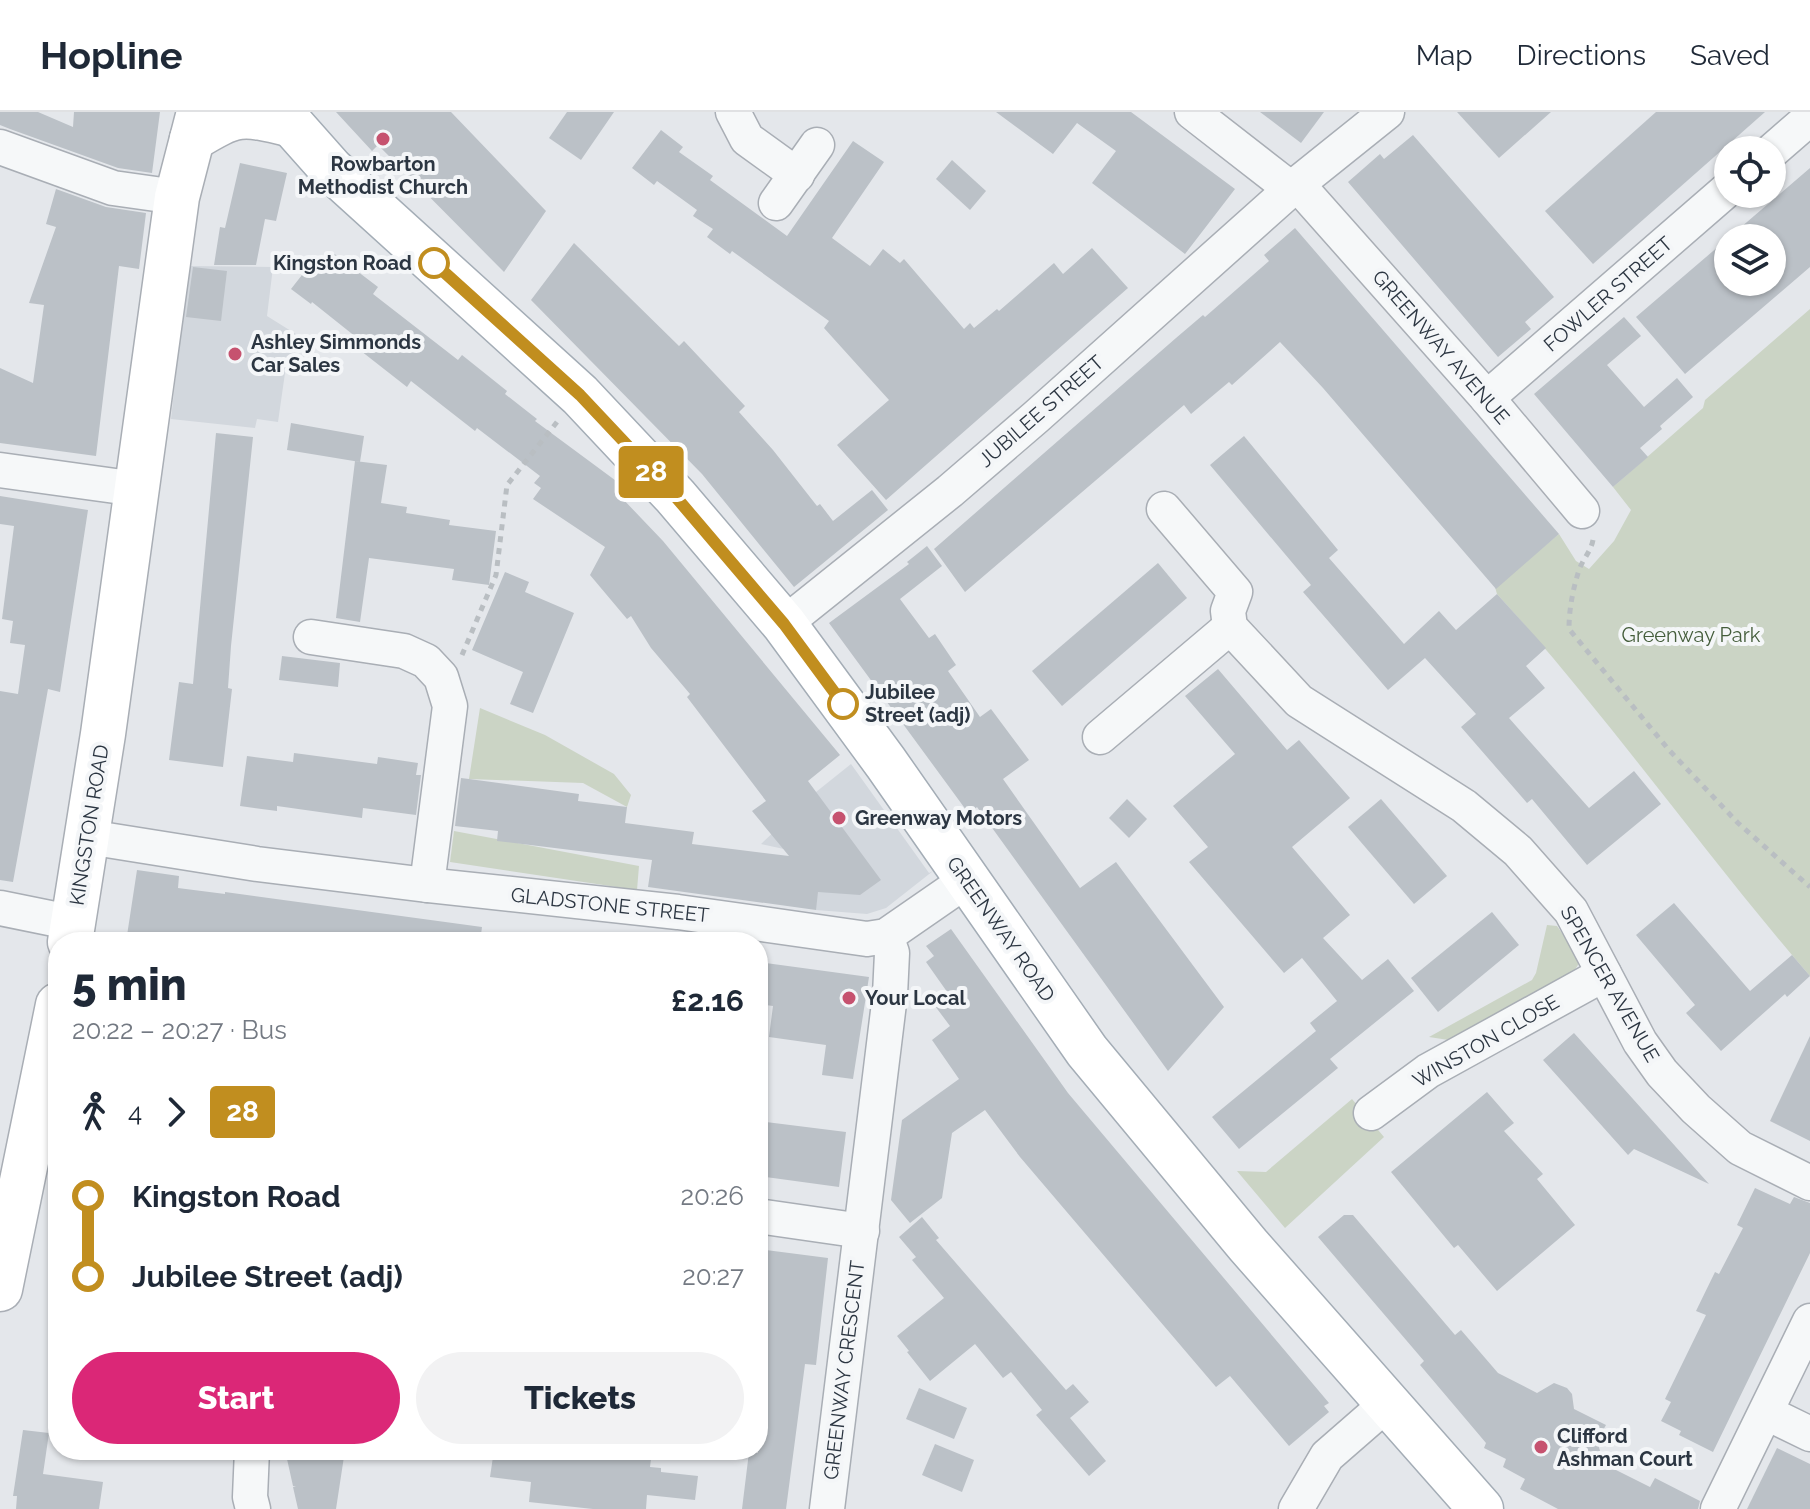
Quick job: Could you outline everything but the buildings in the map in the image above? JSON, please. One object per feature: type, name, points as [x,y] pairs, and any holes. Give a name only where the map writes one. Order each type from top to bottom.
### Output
[{"type":"main road","name":"KINGSTON ROAD","points":[[72,932],[88,837],[177,197],[195,126],[257,112],[289,119]]},
{"type":"main road","name":"GREENWAY ROAD","points":[[289,119],[332,170],[580,395],[675,496],[784,624],[886,763],[1087,1051],[1248,1245],[1481,1509]]},
{"type":"main road","points":[[0,1289],[47,1121]]},
{"type":"street","points":[[733,112],[747,139],[797,175]]},
{"type":"street","name":"GREENWAY AVENUE","points":[[1192,112],[1294,187],[1487,398],[1582,511]]},
{"type":"street","name":"JUBILEE STREET","points":[[784,624],[950,491],[1294,187],[1387,112]]},
{"type":"street","points":[[1786,139],[1810,118]]},
{"type":"street","points":[[776,203],[817,145]]},
{"type":"street","points":[[0,147],[113,188],[177,197]]},
{"type":"street","name":"FOWLER STREET","points":[[1487,398],[1714,201]]},
{"type":"street","points":[[0,470],[137,489]]},
{"type":"street","points":[[1100,737],[1230,627],[1228,611],[1235,592],[1164,509]]},
{"type":"street","name":"SPENCER AVENUE","points":[[1230,627],[1299,701],[1464,806],[1518,851],[1571,911],[1640,1042],[1662,1073],[1740,1148],[1810,1183]]},
{"type":"street","points":[[311,637],[404,651],[426,661],[442,681],[450,706],[427,885]]},
{"type":"street","name":"GLADSTONE STREET","points":[[88,837],[257,864],[678,912],[867,939],[886,936]]},
{"type":"street","points":[[886,936],[967,880]]},
{"type":"street","points":[[0,908],[72,932]]},
{"type":"street","name":"GREENWAY CRESCENT","points":[[827,1509],[890,995],[892,953],[886,936]]},
{"type":"street","name":"WINSTON CLOSE","points":[[1371,1113],[1428,1071],[1604,974]]},
{"type":"street","points":[[768,1217],[862,1231]]},
{"type":"street","points":[[1718,1509],[1810,1321]]},
{"type":"street","points":[[1296,1509],[1327,1456],[1389,1402]]},
{"type":"street","points":[[1767,1413],[1810,1434]]},
{"type":"street","points":[[252,1460],[250,1497],[253,1509]]},
{"type":"path","points":[[442,681],[460,660],[496,575],[507,485],[580,395]]},
{"type":"path","points":[[1582,511],[1595,530],[1591,548],[1580,567],[1569,610],[1569,629],[1669,750],[1738,823],[1810,887]]},
{"type":"shaded area","name":"Ashley Simmonds Car Sales","points":[[188,266],[273,267],[267,316],[299,336],[285,373],[278,422],[257,419],[255,428],[171,419]]},
{"type":"shaded area","name":"Greenway Motors","points":[[851,764],[929,873],[933,871],[886,908],[867,914],[816,910],[793,851],[761,844]]},
{"type":"green space","name":"Greenway Park","points":[[1810,309],[1810,976],[1578,688],[1497,594],[1495,587],[1559,534],[1576,561],[1589,569],[1614,541],[1631,510],[1613,487],[1703,408],[1705,400]]},
{"type":"green space","points":[[480,708],[545,735],[614,774],[631,795],[627,807],[583,783],[469,779]]},
{"type":"green space","points":[[454,831],[639,866],[637,890],[450,862]]},
{"type":"green space","points":[[1547,925],[1557,926],[1581,960],[1568,981],[1455,1041],[1429,1037],[1532,980]]},
{"type":"green space","points":[[1352,1099],[1384,1137],[1285,1228],[1237,1171],[1266,1172]]},
{"type":"bus line","name":"28","points":[[434,263],[580,395],[675,496],[784,624],[843,704]]},
{"type":"place","name":"Rowbarton Methodist Church","points":[[383,139]]},
{"type":"place","name":"Kingston Road","points":[[434,263]]},
{"type":"place","name":"Ashley Simmonds Car Sales","points":[[235,354]]},
{"type":"place","name":"Jubilee Street (adj)","points":[[843,704]]},
{"type":"place","name":"Greenway Motors","points":[[839,818]]},
{"type":"place","name":"Your Local","points":[[849,998]]},
{"type":"place","name":"Clifford Ashman Court","points":[[1541,1447]]}]
